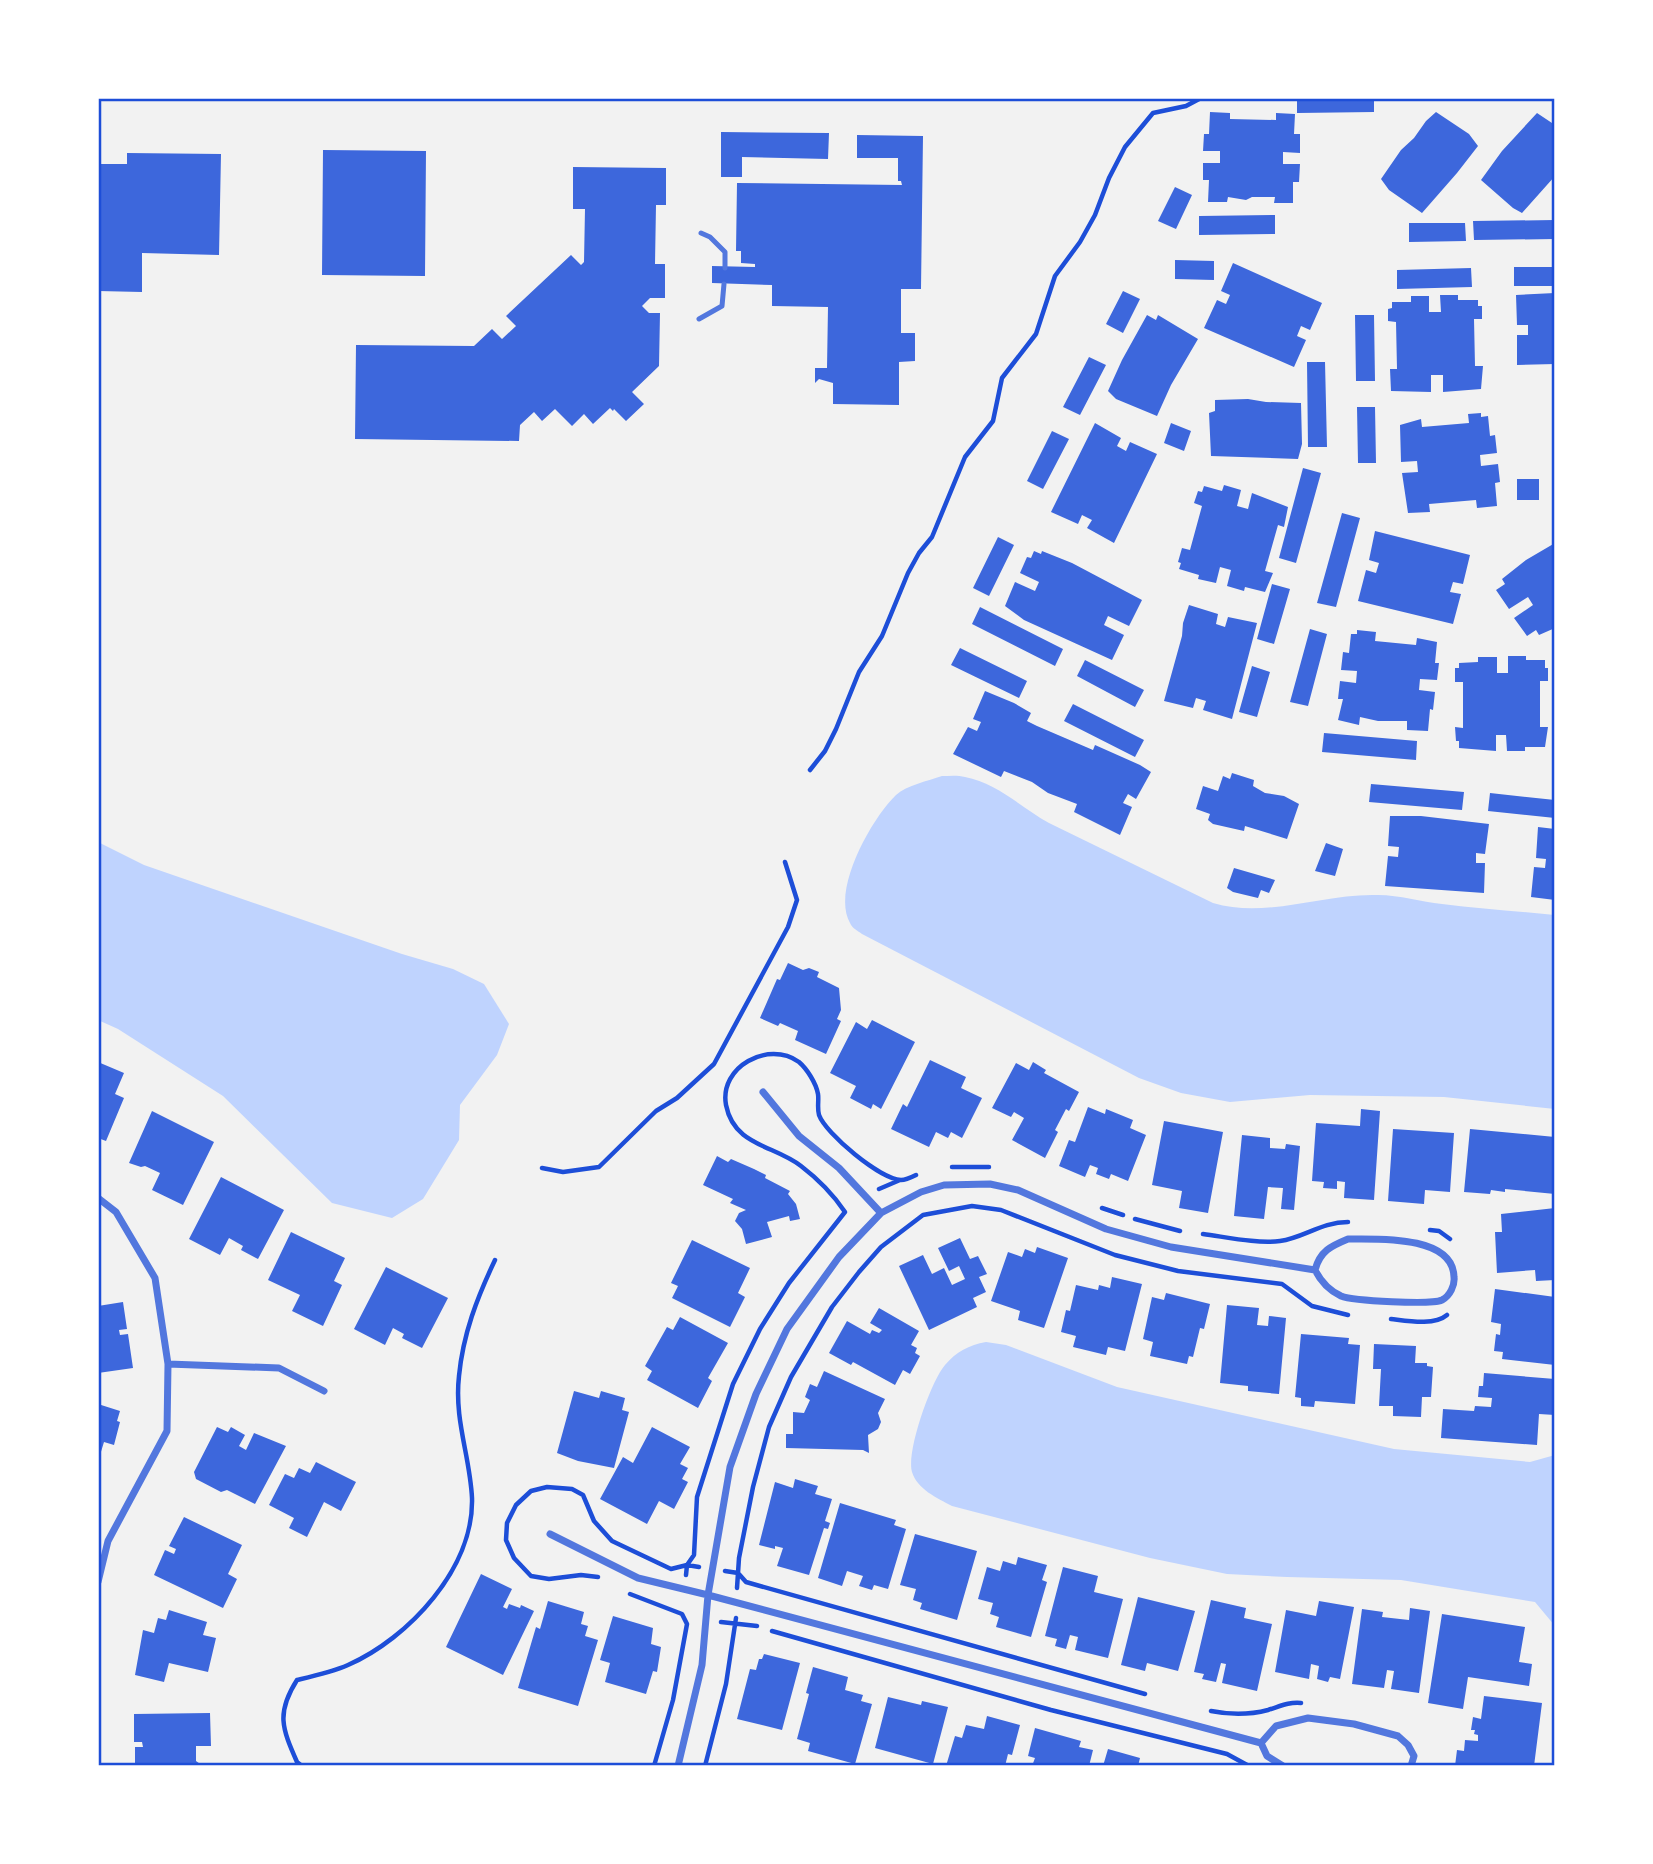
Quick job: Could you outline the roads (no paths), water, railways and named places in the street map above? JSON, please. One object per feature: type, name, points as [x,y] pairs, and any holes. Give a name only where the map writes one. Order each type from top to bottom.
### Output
[{"type":"street","points":[[763,1092],[799,1136],[839,1168],[881,1213]]},
{"type":"street","points":[[678,1766],[702,1665],[708,1595],[730,1467],[756,1394],[788,1329],[839,1257],[881,1213],[922,1192],[944,1185],[990,1184],[1018,1191],[1106,1229],[1171,1247],[1315,1270]]},
{"type":"street","points":[[98,1198],[116,1212],[155,1278],[168,1364],[167,1431],[108,1541],[98,1581]]},
{"type":"street","points":[[1348,1239],[1391,1239],[1425,1246],[1445,1255],[1453,1266],[1455,1280],[1450,1293],[1441,1300],[1363,1300],[1341,1296],[1322,1284],[1315,1270],[1319,1257],[1331,1246],[1348,1239]]},
{"type":"street","points":[[168,1364],[279,1368],[324,1391]]},
{"type":"street","points":[[550,1534],[638,1578],[737,1602],[1261,1743]]},
{"type":"street","points":[[1261,1743],[1276,1726],[1307,1718],[1354,1724],[1398,1736],[1408,1745],[1413,1756],[1412,1766]]},
{"type":"street","points":[[1261,1743],[1267,1756],[1283,1766]]},
{"type":"lane","points":[[701,233],[710,237],[725,252],[724,268]]},
{"type":"lane","points":[[699,319],[722,306],[724,284]]},
{"type":"water","points":[[942,776],[962,776],[988,785],[1049,823],[1213,903],[1254,908],[1357,895],[1378,895],[1456,906],[1555,915],[1555,1109],[1444,1097],[1310,1095],[1230,1102],[1181,1093],[1139,1078],[862,934],[850,923],[846,909],[846,892],[850,874],[866,837],[896,795],[912,786]]},
{"type":"water","points":[[98,842],[144,865],[453,969],[484,984],[509,1024],[497,1055],[460,1105],[459,1140],[423,1199],[392,1218],[332,1203],[223,1096],[118,1029],[98,1020]]},
{"type":"water","points":[[986,1342],[1006,1345],[1117,1387],[1394,1449],[1530,1462],[1555,1455],[1555,1626],[1535,1602],[1401,1580],[1227,1574],[1150,1558],[952,1506],[928,1492],[918,1483],[912,1472],[916,1434],[933,1386],[945,1365],[963,1350]]}]
